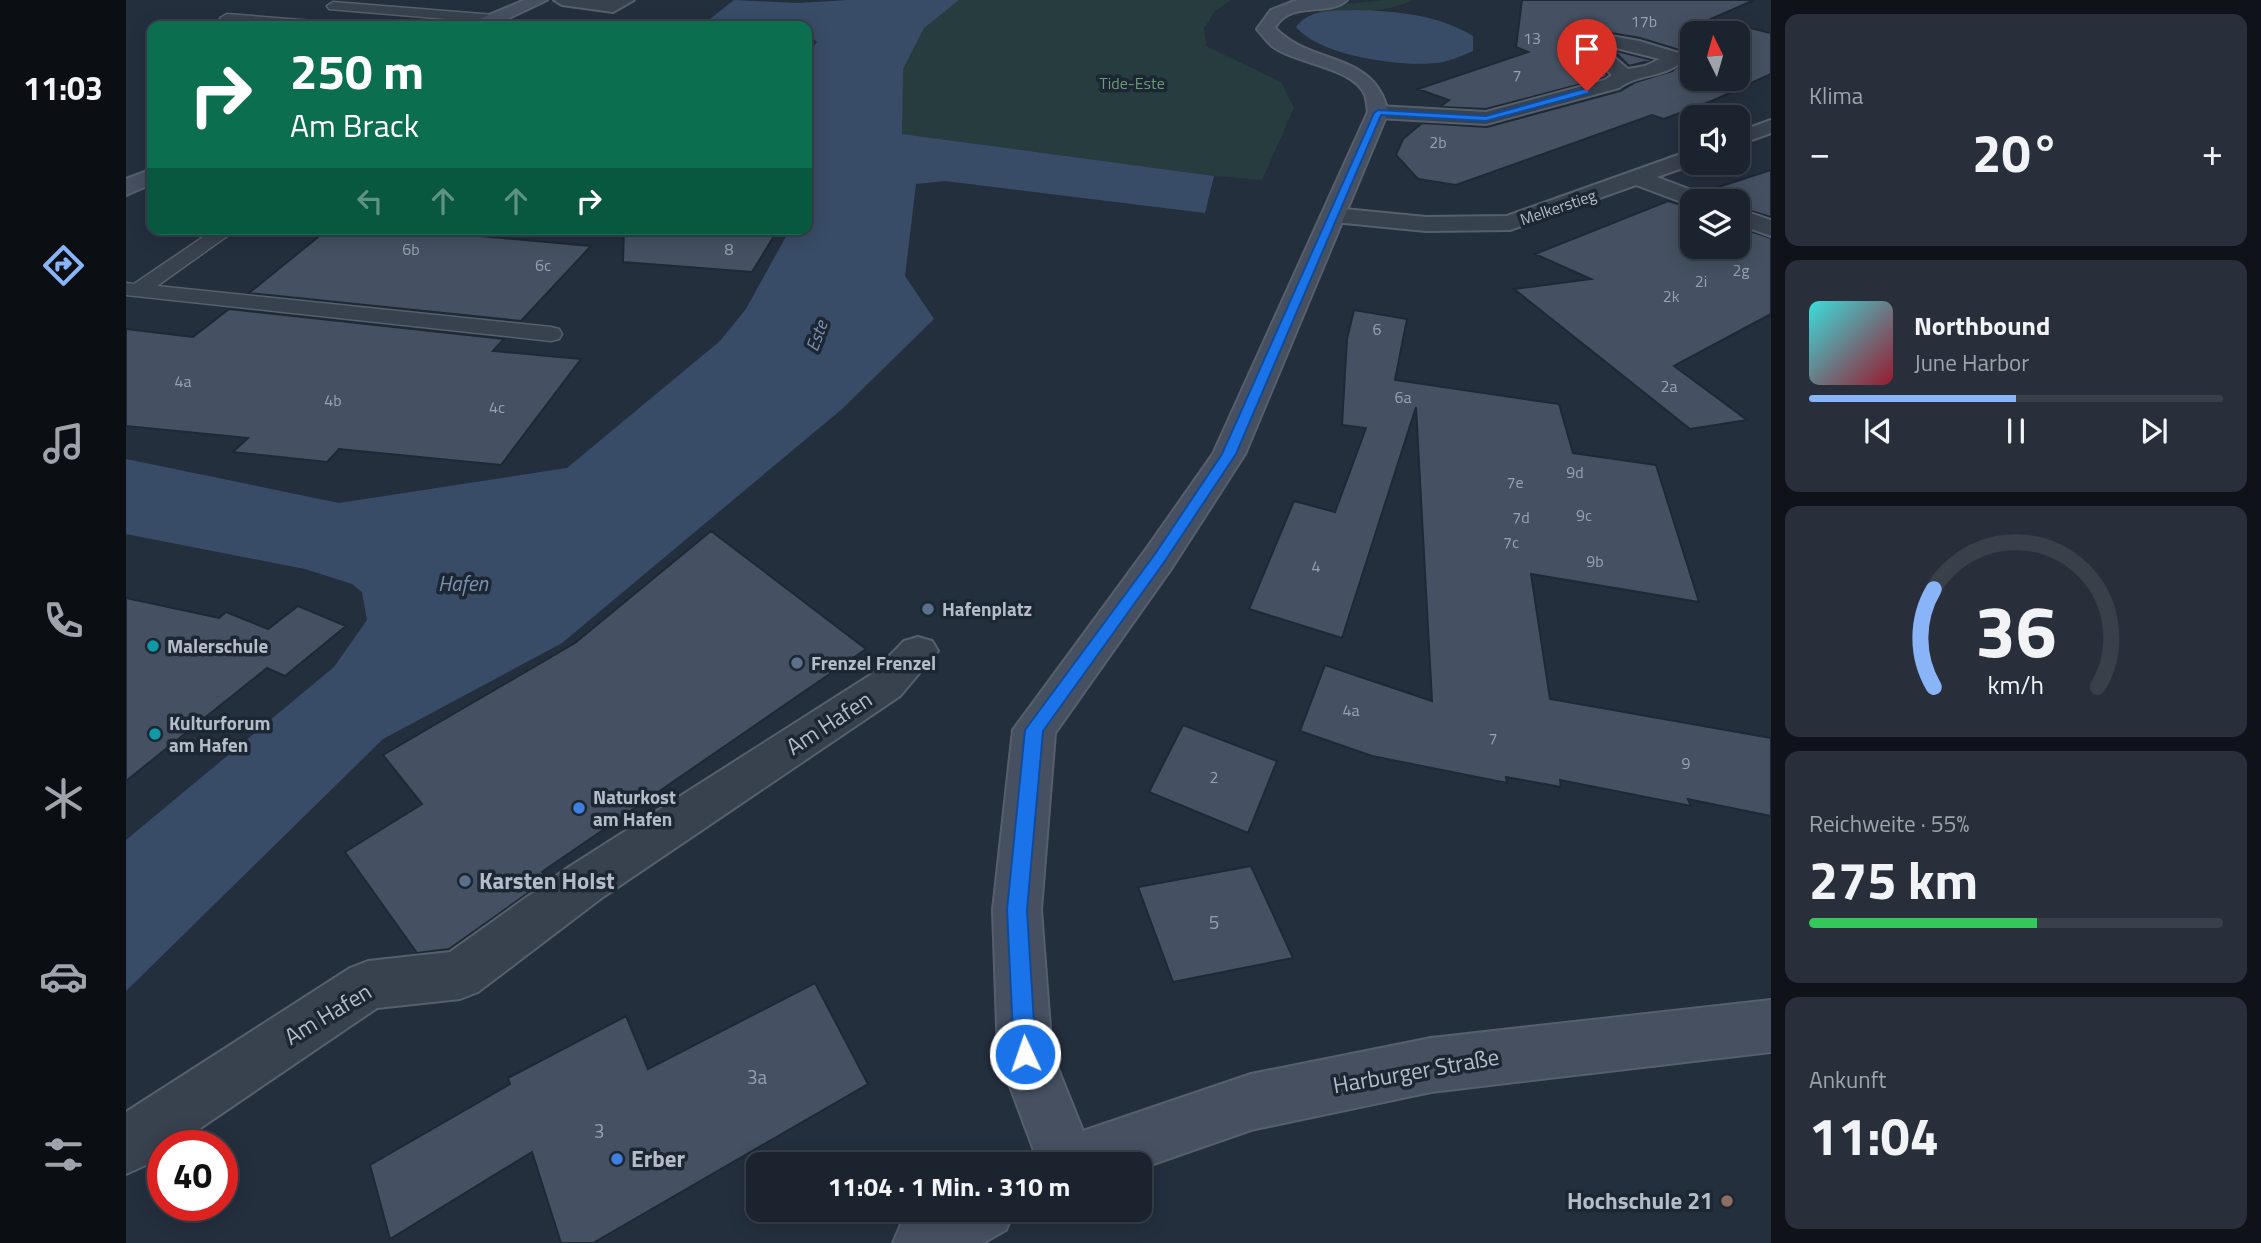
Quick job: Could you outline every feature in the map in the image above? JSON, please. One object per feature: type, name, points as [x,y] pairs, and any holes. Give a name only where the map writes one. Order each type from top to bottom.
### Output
[{"type":"street","points":[[491,21],[539,0]]},
{"type":"street","points":[[562,0],[619,4]]},
{"type":"street","points":[[1064,1152],[1025,1054],[1017,910],[1034,730],[1160,557],[1229,454],[1378,113],[1378,99],[1362,79],[1347,70],[1293,50],[1270,37],[1266,29],[1273,14],[1284,9],[1339,0]]},
{"type":"street","points":[[580,21],[619,4]]},
{"type":"street","points":[[1378,113],[1486,118],[1612,84],[1624,75]]},
{"type":"street","points":[[1750,134],[1771,126]]},
{"type":"street","name":"Melkerstieg","points":[[1334,215],[1426,223],[1510,223],[1680,162]]},
{"type":"street","points":[[126,188],[147,178]]},
{"type":"street","points":[[1639,178],[1680,194]]},
{"type":"street","points":[[1750,221],[1771,229]]},
{"type":"street","name":"Am Hafen","points":[[126,1145],[368,985],[460,975],[586,882],[886,685],[919,651]]},
{"type":"street","name":"Harburger Straße","points":[[1104,1152],[1251,1102],[1430,1065],[1771,1026]]},
{"type":"street","points":[[923,1243],[961,1222]]},
{"type":"lane","points":[[333,6],[468,21]]},
{"type":"lane","points":[[227,18],[264,21]]},
{"type":"lane","points":[[132,290],[219,235]]},
{"type":"lane","points":[[132,290],[551,334]]},
{"type":"green space","name":"Tide-Este","points":[[851,0],[1231,0],[1215,11],[1204,28],[1206,46],[1281,82],[1294,108],[1262,180],[1214,176],[902,134],[812,58],[812,48],[817,42],[812,37],[812,32]]},
{"type":"green space","points":[[1383,0],[1412,0],[1390,8],[1367,11],[1319,12],[1317,7]]},
{"type":"water","name":"Hafen","points":[[734,0],[797,3],[959,0],[924,28],[903,69],[902,134],[1214,176],[1205,213],[945,181],[916,184],[905,276],[934,319],[842,409],[562,643],[383,739],[126,991],[126,840],[334,667],[367,620],[362,592],[352,584],[305,569],[126,534],[126,459],[339,503],[567,468],[720,341],[746,309],[787,235],[812,235],[812,48],[817,42],[812,38],[812,21],[708,21]]},
{"type":"water","points":[[1357,10],[1402,13],[1446,23],[1473,36],[1473,51],[1436,63],[1382,61],[1323,45],[1307,37],[1296,27],[1308,16]]},
{"type":"building","points":[[1522,0],[1754,0],[1711,19],[1720,21],[1680,21],[1680,50],[1640,38],[1594,30],[1583,39],[1599,66],[1608,75],[1604,78],[1486,109],[1440,107],[1449,100],[1418,89],[1528,52],[1516,47]]},
{"type":"building","points":[[1750,28],[1771,33],[1771,74],[1750,84]]},
{"type":"building","points":[[1613,50],[1652,60],[1629,66]]},
{"type":"building","points":[[1680,64],[1680,91],[1734,91],[1701,105],[1680,105],[1680,113],[1664,119],[1652,115],[1456,185],[1418,179],[1396,155],[1403,139],[1422,123],[1487,127],[1620,91],[1636,82],[1672,71]]},
{"type":"building","points":[[1771,170],[1771,217],[1750,211],[1750,189],[1712,189]]},
{"type":"building","points":[[1668,201],[1680,204],[1680,259],[1750,259],[1750,231],[1771,238],[1771,314],[1674,366],[1747,420],[1690,429],[1514,289],[1591,279],[1535,254]]},
{"type":"building","points":[[321,235],[469,235],[591,246],[521,321],[249,293]]},
{"type":"building","points":[[624,235],[775,235],[752,272],[623,262]]},
{"type":"building","points":[[229,309],[504,339],[493,351],[581,359],[501,465],[339,449],[327,462],[233,452],[248,438],[126,426],[126,329],[193,337]]},
{"type":"building","points":[[1354,310],[1407,319],[1395,380],[1559,404],[1573,453],[1656,465],[1699,602],[1531,574],[1550,699],[1771,738],[1771,816],[1688,799],[1691,806],[1560,780],[1561,787],[1506,777],[1507,783],[1372,756],[1300,731],[1325,665],[1432,701],[1416,407],[1342,638],[1249,609],[1294,501],[1335,512],[1366,428],[1342,425],[1347,339]]},
{"type":"building","points":[[711,531],[866,649],[542,872],[548,879],[449,949],[417,953],[345,852],[422,804],[383,755],[575,643]]},
{"type":"building","name":"Kulturforum am Hafen","points":[[126,598],[219,618],[226,612],[268,629],[298,606],[346,626],[285,676],[267,668],[126,781]]},
{"type":"building","points":[[1183,725],[1277,761],[1248,833],[1149,792]]},
{"type":"building","points":[[1251,866],[1293,958],[1173,982],[1138,887]]},
{"type":"building","points":[[815,983],[868,1084],[750,1152],[746,1152],[746,1155],[593,1243],[561,1243],[532,1152],[390,1239],[370,1165],[510,1084],[508,1078],[626,1016],[648,1069]]},
{"type":"place","name":"Hafenplatz","points":[[928,609]]},
{"type":"place","name":"Malerschule","points":[[153,646]]},
{"type":"place","name":"Frenzel Frenzel","points":[[797,663]]},
{"type":"place","name":"Kulturforum am Hafen","points":[[155,734]]},
{"type":"place","name":"Naturkost am Hafen","points":[[579,808]]},
{"type":"place","name":"Karsten Holst","points":[[465,881]]},
{"type":"place","name":"Erber","points":[[617,1159]]},
{"type":"place","name":"Hochschule 21","points":[[1727,1201]]},
{"type":"route","points":[[1025,1054],[1017,910],[1034,730],[1160,557],[1229,454],[1378,113],[1486,118],[1587,91]]},
{"type":"water label","name":"Este","points":[[817,336]]}]
